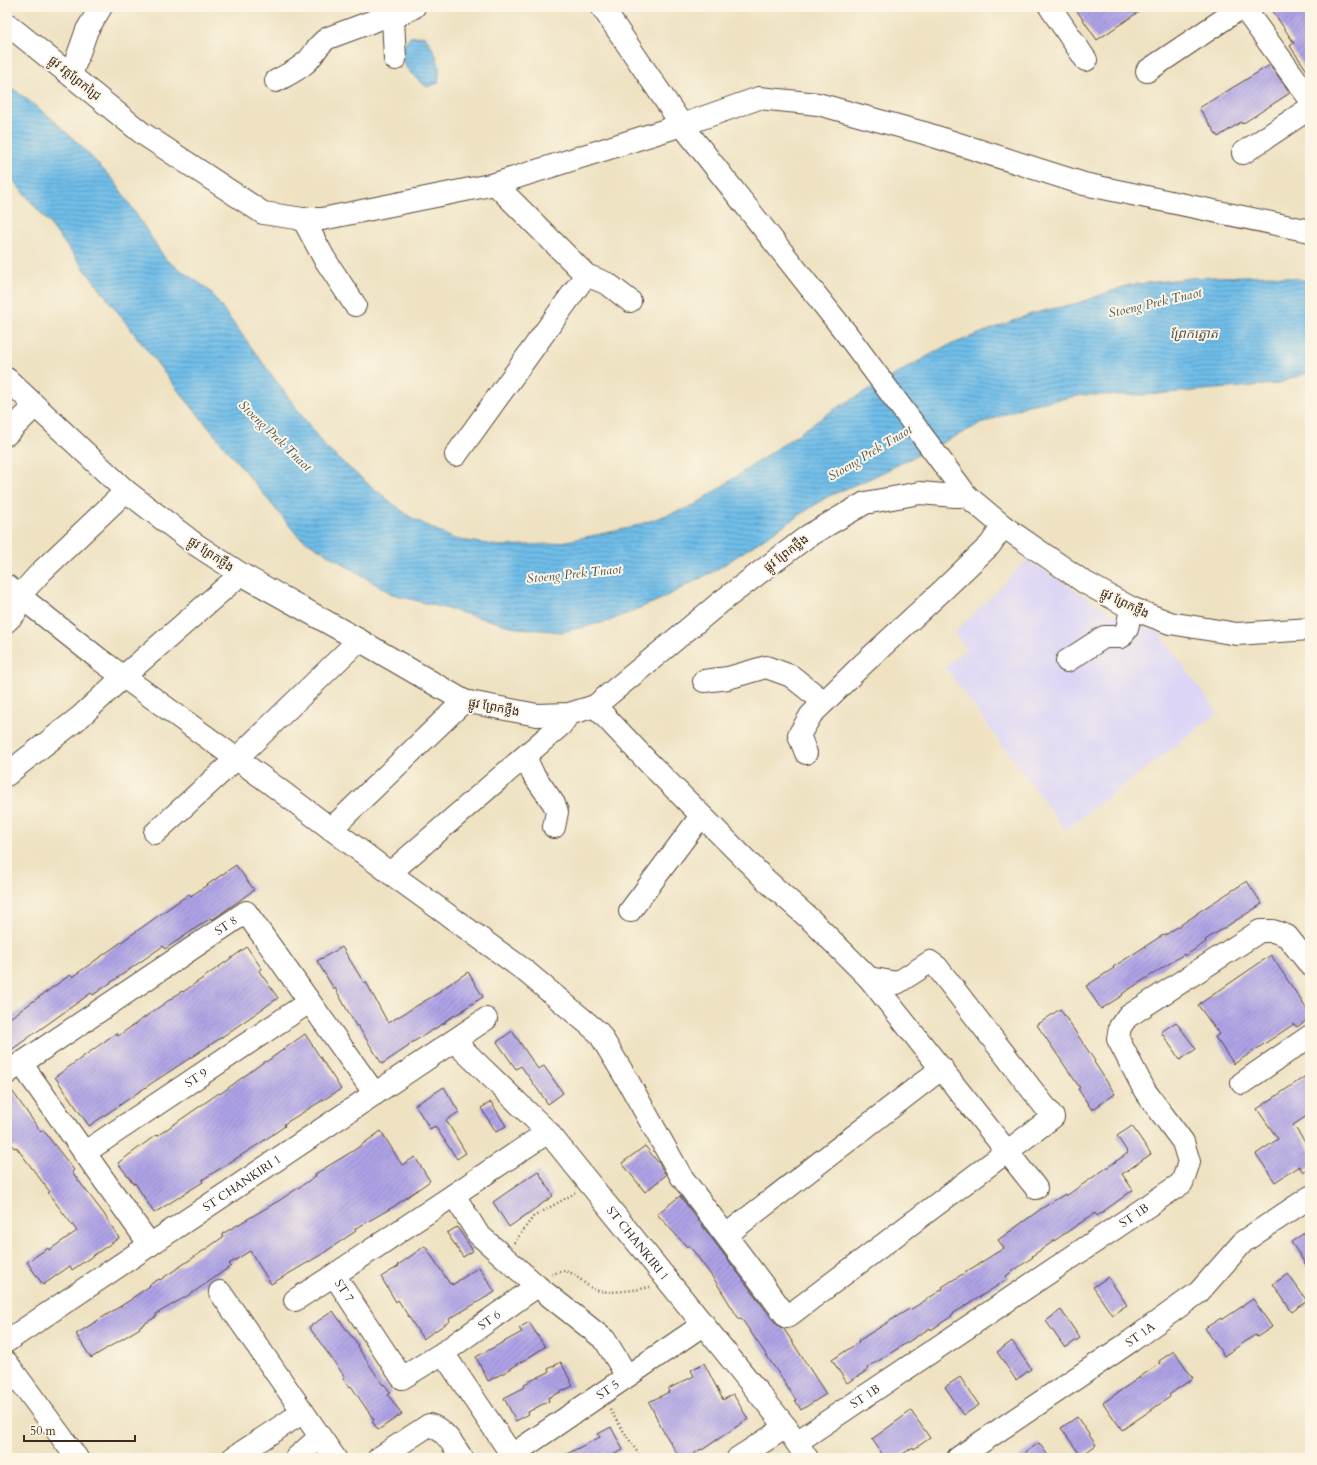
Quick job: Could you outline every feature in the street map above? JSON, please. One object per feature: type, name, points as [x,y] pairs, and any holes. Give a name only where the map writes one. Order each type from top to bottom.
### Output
[{"type":"street","points":[[71,75],[87,30],[101,7]]},
{"type":"street","points":[[276,81],[304,65],[320,43],[328,38],[388,14],[414,7]]},
{"type":"street","name":"ផ្លូវ ព្រែកថ្លឹង","points":[[602,7],[682,125],[846,333],[967,496],[1003,526],[1084,582],[1131,608],[1170,623],[1237,634],[1310,629]]},
{"type":"street","points":[[1050,7],[1086,60]]},
{"type":"street","points":[[1147,71],[1243,7],[1310,99]]},
{"type":"street","points":[[388,14],[395,59]]},
{"type":"street","name":"ផ្លូវ វត្តព្រែកជ្រៃ","points":[[7,24],[142,133],[263,213],[303,219],[322,219],[495,184],[682,125],[759,98],[818,104],[924,133],[1084,184],[1310,231]]},
{"type":"street","points":[[1243,153],[1310,108]]},
{"type":"street","points":[[495,184],[586,275],[608,284],[630,302]]},
{"type":"street","points":[[303,219],[324,258],[356,306]]},
{"type":"street","points":[[456,455],[586,275]]},
{"type":"street","name":"ផ្លូវ ព្រែកថ្លឹង","points":[[7,379],[126,491],[195,544],[241,574],[464,701],[537,715],[569,714],[595,706],[722,601],[808,536],[865,503],[920,493],[967,496]]},
{"type":"street","points":[[7,434],[35,406]]},
{"type":"street","points":[[14,590],[42,572],[126,491]]},
{"type":"street","points":[[806,753],[799,734],[811,716],[990,545],[1003,526]]},
{"type":"street","points":[[7,775],[80,717],[124,676],[241,574]]},
{"type":"street","points":[[7,621],[15,613],[14,590]]},
{"type":"street","points":[[14,590],[99,659],[524,970],[599,1033],[630,1083],[681,1176],[787,1317],[1053,1117],[942,974],[930,962],[896,983],[869,978]]},
{"type":"street","points":[[1067,661],[1104,637],[1121,637],[1127,629],[1131,608]]},
{"type":"street","points":[[155,833],[236,759],[359,640]]},
{"type":"street","points":[[704,681],[728,678],[766,666],[791,676],[824,702]]},
{"type":"street","points":[[330,829],[464,701]]},
{"type":"street","points":[[595,706],[701,816],[767,881],[812,921],[869,978],[1036,1188]]},
{"type":"street","points":[[390,873],[561,726],[569,714]]},
{"type":"street","points":[[525,757],[532,774],[556,808],[557,812],[554,826]]},
{"type":"street","points":[[630,911],[701,816]]},
{"type":"street","name":"ST 8","points":[[150,1245],[84,1153],[14,1068],[246,912],[375,1094]]},
{"type":"street","name":"ST 1B","points":[[738,1458],[797,1442],[1182,1183],[1188,1162],[1182,1142],[1145,1091],[1118,1039],[1120,1027],[1127,1017],[1260,931],[1273,931],[1287,936],[1310,965]]},
{"type":"street","name":"ST 9","points":[[84,1153],[309,1002]]},
{"type":"street","name":"ST CHANKIRI 1","points":[[7,1341],[486,1019]]},
{"type":"street","points":[[1242,1083],[1310,1036]]},
{"type":"street","name":"ST CHANKIRI 1","points":[[454,1041],[548,1132],[704,1324],[797,1442]]},
{"type":"street","points":[[726,1234],[942,1068]]},
{"type":"street","name":"ST 7","points":[[443,1353],[402,1378],[334,1275],[548,1132]]},
{"type":"street","points":[[454,1195],[478,1234],[537,1286],[605,1340],[627,1376]]},
{"type":"street","name":"ST 1A","points":[[958,1458],[1131,1341],[1198,1292],[1244,1241],[1310,1197]]},
{"type":"street","points":[[295,1300],[334,1275]]},
{"type":"street","name":"ST 6","points":[[443,1353],[537,1286]]},
{"type":"street","points":[[220,1292],[335,1458]]},
{"type":"street","name":"ST 5","points":[[443,1353],[512,1455],[704,1324]]},
{"type":"street","points":[[7,1363],[77,1458]]},
{"type":"street","points":[[233,1458],[303,1412]]},
{"type":"street","points":[[379,1458],[429,1425],[437,1427],[444,1432],[462,1458]]},
{"type":"street","points":[[296,1458],[320,1437]]},
{"type":"path","points":[[504,1256],[533,1217],[573,1195],[587,1180]]},
{"type":"path","points":[[537,1286],[557,1272],[571,1272],[596,1290],[637,1290],[670,1282]]},
{"type":"path","points":[[600,1395],[642,1458]]},
{"type":"shaded area","points":[[1027,560],[1128,623],[1157,630],[1218,713],[1065,830],[945,667],[966,649],[954,634]]},
{"type":"water","points":[[424,36],[437,58],[439,70],[438,83],[427,87],[418,80],[405,65],[402,54],[403,48],[410,37]]},
{"type":"water","name":"ព្រែកត្នោត","points":[[7,84],[52,119],[83,148],[115,182],[166,260],[208,289],[326,448],[410,517],[454,539],[500,546],[552,544],[629,528],[693,506],[835,409],[942,348],[1031,314],[1078,303],[1129,285],[1191,278],[1272,275],[1310,281],[1310,372],[1276,384],[1144,395],[1083,395],[1028,405],[978,425],[873,477],[827,497],[716,570],[659,600],[609,621],[562,632],[518,628],[392,594],[298,536],[177,389],[49,223],[7,173]]},
{"type":"building","points":[[1084,7],[1146,7],[1097,40],[1077,11]]},
{"type":"building","points":[[1270,7],[1310,7],[1310,75],[1290,46],[1294,43]]},
{"type":"building","points":[[1270,65],[1290,93],[1242,124],[1241,122],[1218,137],[1199,108]]},
{"type":"building","points":[[236,865],[254,890],[212,920],[211,918],[165,949],[163,946],[93,995],[91,993],[7,1053],[7,1020],[70,975],[72,977],[189,894],[191,896]]},
{"type":"building","points":[[1247,881],[1262,904],[1205,940],[1206,942],[1185,956],[1184,954],[1101,1009],[1086,986]]},
{"type":"building","points":[[247,947],[262,969],[259,971],[278,998],[89,1126],[55,1077],[116,1033],[118,1036]]},
{"type":"building","points":[[342,947],[364,983],[366,982],[388,1023],[440,992],[439,991],[468,972],[483,997],[408,1045],[409,1046],[382,1064],[358,1026],[356,1026],[335,988],[334,989],[317,961]]},
{"type":"building","points":[[1271,955],[1310,1014],[1310,1018],[1297,1027],[1294,1024],[1234,1064],[1215,1037],[1219,1034],[1198,1005]]},
{"type":"building","points":[[1060,1009],[1115,1094],[1092,1110],[1078,1089],[1080,1088],[1037,1025]]},
{"type":"building","points":[[1176,1022],[1196,1049],[1180,1060],[1161,1032]]},
{"type":"building","points":[[512,1031],[538,1069],[544,1066],[563,1093],[548,1104],[521,1066],[516,1069],[497,1042]]},
{"type":"building","points":[[305,1034],[341,1089],[284,1124],[285,1126],[259,1144],[202,1180],[203,1182],[154,1213],[135,1183],[134,1184],[118,1163],[156,1135],[157,1136],[219,1093],[220,1094]]},
{"type":"building","points":[[1310,1073],[1310,1114],[1293,1125],[1310,1149],[1310,1167],[1303,1172],[1299,1166],[1275,1182],[1256,1154],[1278,1139],[1257,1109]]},
{"type":"building","points":[[7,1085],[41,1132],[43,1130],[74,1170],[72,1172],[104,1214],[119,1238],[72,1270],[70,1266],[43,1285],[27,1262],[48,1248],[49,1250],[77,1231],[48,1193],[50,1192],[16,1147],[14,1148],[7,1138]]},
{"type":"building","points":[[444,1087],[459,1112],[446,1120],[466,1153],[457,1159],[435,1126],[430,1129],[415,1105]]},
{"type":"building","points":[[491,1102],[506,1126],[496,1132],[481,1108]]},
{"type":"building","points":[[1132,1126],[1151,1154],[1122,1174],[1133,1190],[1097,1216],[1095,1213],[1032,1256],[1033,1257],[1006,1276],[1008,1279],[951,1315],[952,1316],[931,1330],[930,1328],[867,1368],[868,1370],[847,1383],[832,1360],[859,1342],[858,1341],[943,1289],[942,1287],[1004,1248],[998,1240],[1041,1209],[1065,1194],[1066,1196],[1128,1153],[1117,1136]]},
{"type":"building","points":[[381,1131],[402,1165],[415,1157],[430,1181],[393,1207],[355,1229],[356,1231],[319,1256],[271,1284],[250,1251],[229,1264],[231,1266],[194,1292],[156,1314],[157,1316],[139,1327],[140,1328],[91,1358],[76,1334],[132,1299],[150,1286],[149,1285],[159,1279],[160,1280],[206,1249],[223,1237],[222,1234],[280,1200],[316,1176],[315,1174],[353,1151]]},
{"type":"building","points":[[645,1146],[666,1175],[645,1192],[622,1163]]},
{"type":"building","points":[[538,1171],[553,1196],[509,1227],[493,1202]]},
{"type":"building","points":[[680,1196],[777,1325],[784,1329],[826,1394],[801,1410],[765,1353],[741,1318],[739,1319],[716,1282],[689,1245],[687,1247],[657,1214]]},
{"type":"building","points":[[457,1227],[473,1251],[463,1257],[447,1233]]},
{"type":"building","points":[[1310,1229],[1310,1271],[1291,1242]]},
{"type":"building","points":[[425,1246],[450,1284],[452,1283],[452,1285],[479,1267],[495,1292],[449,1319],[450,1321],[423,1339],[398,1300],[396,1302],[381,1277],[399,1266],[398,1265]]},
{"type":"building","points":[[1288,1274],[1307,1301],[1292,1312],[1273,1284]]},
{"type":"building","points":[[1108,1277],[1127,1305],[1112,1315],[1093,1287]]},
{"type":"building","points":[[1253,1299],[1272,1327],[1257,1337],[1255,1335],[1224,1356],[1205,1328],[1221,1318],[1222,1320]]},
{"type":"building","points":[[1061,1310],[1080,1338],[1065,1348],[1046,1321]]},
{"type":"building","points":[[333,1311],[352,1336],[383,1385],[384,1384],[391,1393],[388,1395],[402,1414],[378,1430],[372,1421],[374,1420],[351,1386],[350,1387],[343,1378],[345,1377],[309,1327]]},
{"type":"building","points":[[529,1322],[545,1347],[488,1381],[476,1357],[522,1332],[519,1328]]},
{"type":"building","points":[[1012,1341],[1031,1369],[1016,1380],[997,1352]]},
{"type":"building","points":[[1174,1351],[1193,1378],[1169,1395],[1170,1397],[1122,1430],[1103,1403],[1160,1363],[1159,1361]]},
{"type":"building","points":[[561,1362],[573,1386],[548,1398],[549,1401],[528,1412],[529,1414],[516,1421],[504,1398],[525,1387],[524,1384],[549,1372],[548,1369]]},
{"type":"building","points":[[704,1363],[723,1400],[733,1394],[748,1419],[702,1450],[701,1449],[688,1458],[680,1458],[662,1429],[649,1402],[669,1392],[668,1389],[694,1376],[691,1370]]},
{"type":"building","points":[[960,1377],[979,1405],[964,1415],[945,1387]]},
{"type":"building","points":[[911,1411],[930,1438],[897,1458],[885,1458],[872,1439]]},
{"type":"building","points":[[1077,1417],[1096,1445],[1081,1456],[1061,1428]]},
{"type":"building","points":[[611,1427],[623,1450],[607,1458],[559,1458],[600,1437],[598,1434]]},
{"type":"building","points":[[1039,1443],[1050,1458],[1017,1458]]},
{"type":"water label","name":"Stoeng Prek Tnaot","points":[[1155,303]]},
{"type":"water label","name":"Stoeng Prek Tnaot","points":[[275,436]]},
{"type":"water label","name":"Stoeng Prek Tnaot","points":[[870,453]]},
{"type":"water label","name":"Stoeng Prek Tnaot","points":[[574,574]]}]
